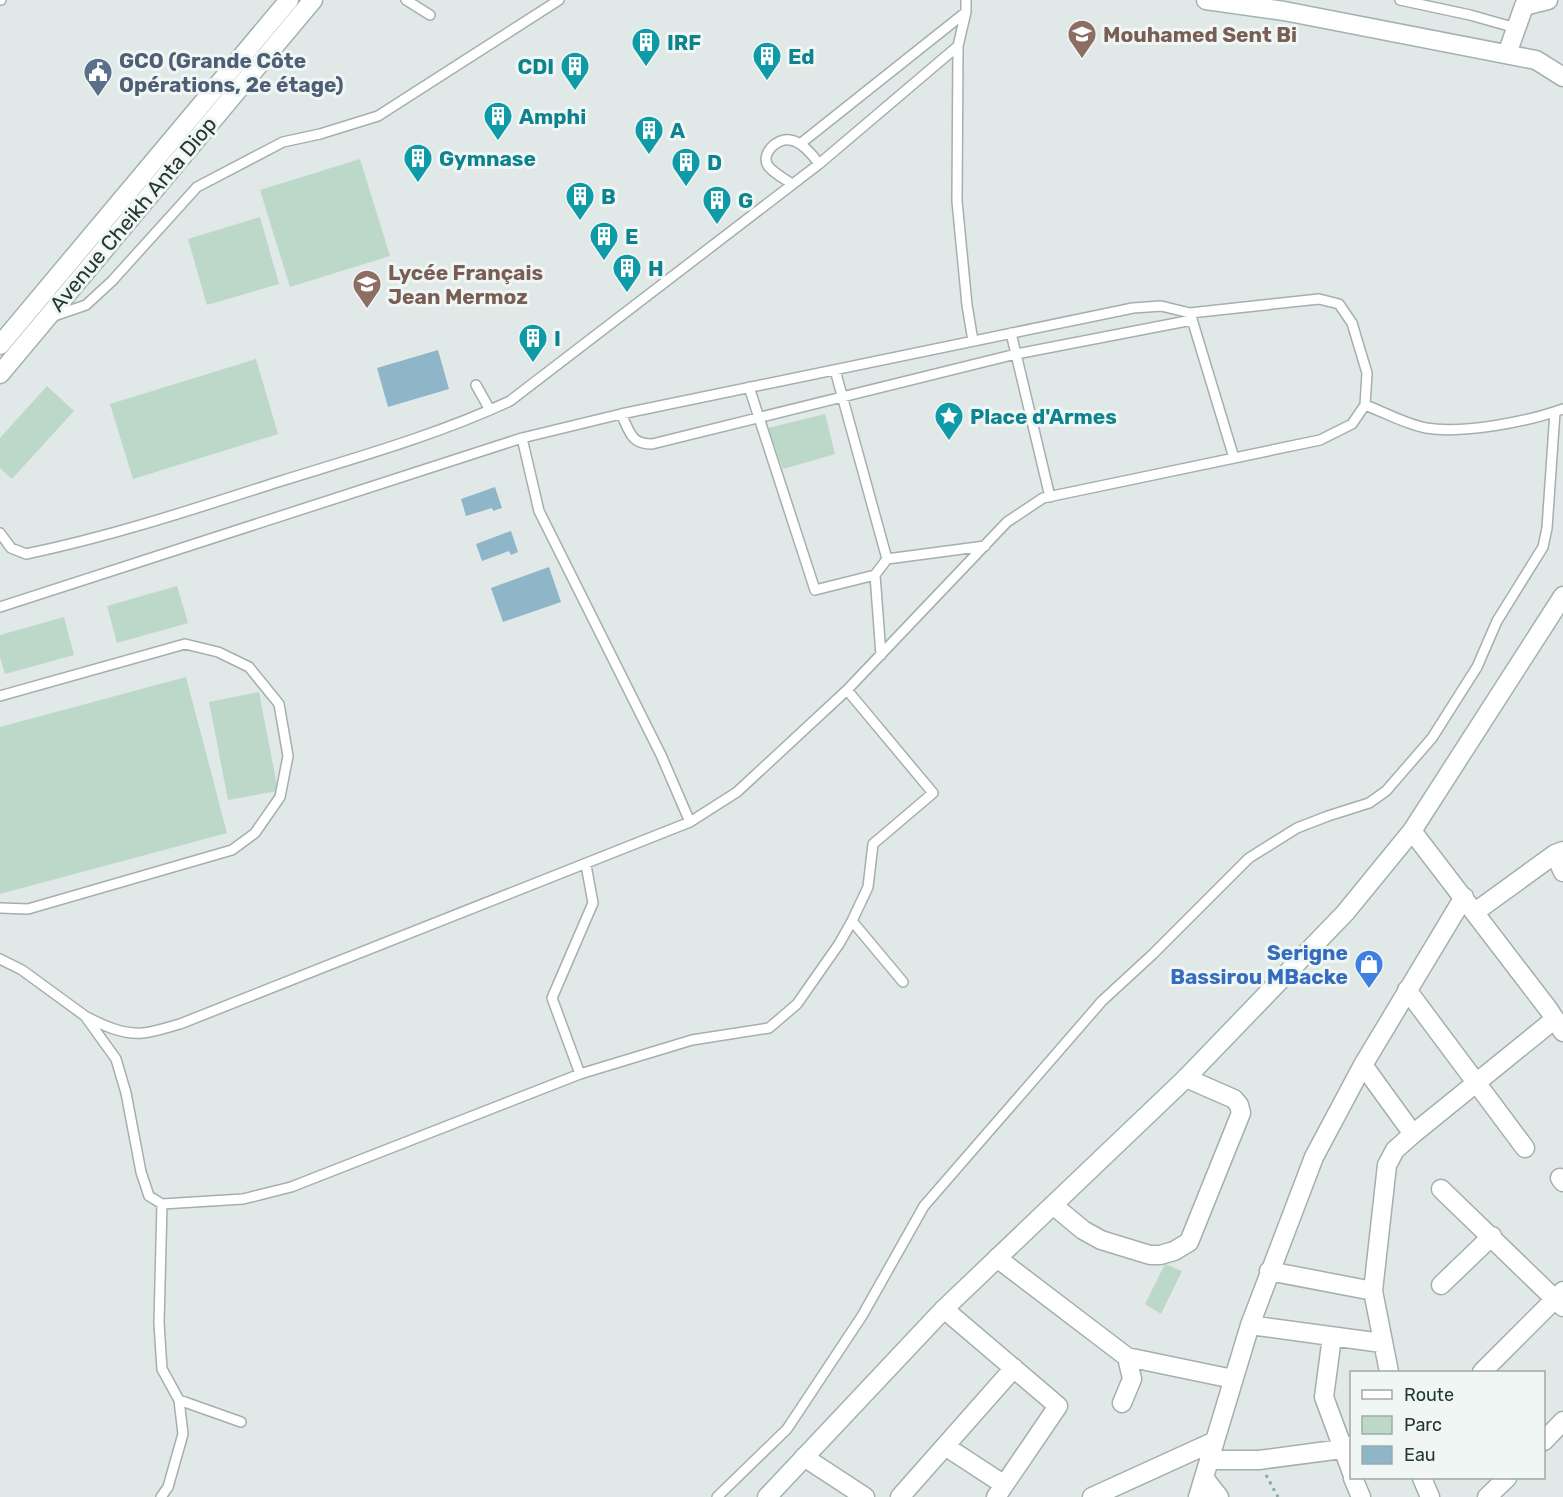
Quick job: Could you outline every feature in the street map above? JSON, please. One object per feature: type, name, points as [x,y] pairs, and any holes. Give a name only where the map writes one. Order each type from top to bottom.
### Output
[{"type":"street","name":"Avenue Cheikh Anta Diop","points":[[0,345],[289,0]]},
{"type":"street","name":"Avenue Cheikh Anta Diop","points":[[0,374],[313,0]]},
{"type":"street","points":[[1206,0],[1285,5],[1536,60],[1563,77]]},
{"type":"street","points":[[1507,54],[1523,3],[1548,0]]},
{"type":"street","points":[[767,1497],[944,1309],[1186,1078],[1345,913],[1412,831],[1563,596]]},
{"type":"street","points":[[1389,1371],[1373,1291],[1387,1165],[1395,1150],[1413,1134],[1557,1015],[1412,831]]},
{"type":"street","points":[[1475,912],[1559,852],[1563,872]]},
{"type":"street","points":[[1198,1497],[1250,1325],[1314,1156],[1363,1065],[1464,897]]},
{"type":"street","points":[[1407,990],[1525,1148]]},
{"type":"street","points":[[1363,1065],[1413,1134]]},
{"type":"street","points":[[1053,1205],[1083,1230],[1101,1240],[1150,1255],[1174,1251],[1189,1242],[1241,1113],[1234,1099],[1186,1078]]},
{"type":"street","points":[[1441,1189],[1560,1299],[1483,1371]]},
{"type":"street","points":[[1441,1285],[1492,1236]]},
{"type":"street","points":[[997,1258],[1127,1357],[1233,1379]]},
{"type":"street","points":[[1269,1271],[1373,1291]]},
{"type":"street","points":[[944,1309],[1058,1406],[1001,1493],[945,1446]]},
{"type":"street","points":[[1250,1325],[1382,1343]]},
{"type":"street","points":[[1332,1337],[1324,1397],[1347,1447],[1350,1463]]},
{"type":"street","points":[[1122,1403],[1132,1378],[1127,1357]]},
{"type":"street","points":[[900,1497],[1014,1368]]},
{"type":"street","points":[[1092,1497],[1215,1441]]},
{"type":"street","points":[[1209,1460],[1259,1460],[1347,1447]]},
{"type":"street","points":[[804,1457],[865,1497]]},
{"type":"street","points":[[1205,1479],[1220,1497]]},
{"type":"street","points":[[1353,1479],[1361,1497]]},
{"type":"street","points":[[1422,1479],[1430,1497]]},
{"type":"street","points":[[1487,1497],[1506,1479]]},
{"type":"lane","points":[[406,0],[430,15]]},
{"type":"lane","points":[[46,318],[60,316],[86,305],[112,281],[197,187],[284,142],[320,134],[378,116],[558,0]]},
{"type":"lane","points":[[966,0],[966,12],[958,46],[957,201],[967,305],[973,341]]},
{"type":"lane","points":[[1400,0],[1470,15],[1516,28]]},
{"type":"lane","points":[[800,144],[966,12]]},
{"type":"lane","points":[[0,533],[11,548],[26,554],[131,528],[385,449],[510,401],[819,164],[958,46]]},
{"type":"lane","points":[[792,184],[770,168],[766,161],[768,151],[776,143],[792,140],[800,144],[819,164]]},
{"type":"lane","points":[[0,959],[22,970],[85,1016],[100,1024],[127,1032],[143,1033],[180,1024],[690,822],[736,792],[847,690],[1008,522],[1043,498],[1320,440],[1352,424],[1365,405],[1366,373],[1352,323],[1339,304],[1319,299],[1191,317],[1016,354],[652,444],[635,441],[621,414]]},
{"type":"lane","points":[[0,607],[522,438],[621,414],[1133,308],[1161,306],[1191,317]]},
{"type":"lane","points":[[1191,317],[1234,458]]},
{"type":"lane","points":[[1011,333],[1050,496]]},
{"type":"lane","points":[[835,369],[887,559]]},
{"type":"lane","points":[[476,385],[490,410]]},
{"type":"lane","points":[[749,387],[815,590],[874,574],[887,559],[985,546]]},
{"type":"lane","points":[[717,1497],[787,1429],[862,1316],[924,1206],[1102,1001],[1153,954],[1249,858],[1297,828],[1369,803],[1386,791],[1432,738],[1477,667],[1497,621],[1543,547],[1559,410],[1490,426],[1452,430],[1424,427],[1365,405]]},
{"type":"lane","points":[[522,438],[539,511],[661,755],[690,822]]},
{"type":"lane","points":[[874,574],[881,655]]},
{"type":"lane","points":[[0,696],[185,644],[218,652],[249,667],[279,704],[288,756],[280,796],[255,833],[232,850],[28,909],[0,908]]},
{"type":"lane","points":[[85,1016],[116,1059],[126,1093],[141,1172],[149,1196],[162,1203],[243,1199],[291,1187],[580,1074],[692,1040],[769,1028],[797,1004],[839,944],[852,921],[868,887],[873,844],[933,793],[847,690]]},
{"type":"lane","points":[[580,1074],[552,998],[593,903],[586,865]]},
{"type":"lane","points":[[852,921],[903,982]]},
{"type":"lane","points":[[161,1497],[168,1487],[183,1434],[179,1400],[162,1369],[159,1323],[162,1203]]},
{"type":"lane","points":[[179,1400],[241,1422]]},
{"type":"path","points":[[1259,1460],[1278,1497]]},
{"type":"green space","points":[[360,159],[390,256],[290,287],[260,190]]},
{"type":"green space","points":[[260,217],[279,284],[207,305],[188,239]]},
{"type":"green space","points":[[256,359],[278,434],[133,479],[110,404]]},
{"type":"green space","points":[[47,386],[74,411],[12,479],[0,468],[0,438]]},
{"type":"green space","points":[[825,414],[835,454],[783,469],[768,428]]},
{"type":"green space","points":[[177,586],[188,623],[117,643],[107,606]]},
{"type":"green space","points":[[64,617],[74,655],[5,674],[0,657],[0,635]]},
{"type":"green space","points":[[186,677],[227,833],[0,894],[0,727]]},
{"type":"green space","points":[[259,692],[278,791],[228,800],[209,702]]},
{"type":"green space","points":[[1165,1264],[1182,1271],[1161,1314],[1145,1304]]},
{"type":"water","points":[[438,350],[449,389],[388,407],[377,368]]},
{"type":"water","points":[[495,487],[502,508],[493,511],[492,508],[466,516],[461,499]]},
{"type":"water","points":[[511,531],[518,552],[511,555],[509,551],[482,561],[476,544]]},
{"type":"water","points":[[549,567],[561,602],[503,622],[491,588]]},
{"type":"place","name":"Mouhamed Sent Bi","points":[[1082,60]]},
{"type":"place","name":"IRF","points":[[646,68]]},
{"type":"place","name":"Ed","points":[[767,82]]},
{"type":"place","name":"CDI","points":[[575,92]]},
{"type":"place","name":"GCO (Grande Côte Opérations, 2e étage)","points":[[98,98]]},
{"type":"place","name":"Amphi","points":[[498,142]]},
{"type":"place","name":"A","points":[[649,156]]},
{"type":"place","name":"Gymnase","points":[[418,184]]},
{"type":"place","name":"D","points":[[686,188]]},
{"type":"place","name":"B","points":[[580,222]]},
{"type":"place","name":"G","points":[[717,226]]},
{"type":"place","name":"E","points":[[604,262]]},
{"type":"place","name":"H","points":[[627,294]]},
{"type":"place","name":"Lycée Français Jean Mermoz","points":[[367,310]]},
{"type":"place","name":"I","points":[[533,364]]},
{"type":"place","name":"Place d'Armes","points":[[949,442]]},
{"type":"place","name":"Serigne Bassirou MBacke","points":[[1369,990]]}]
